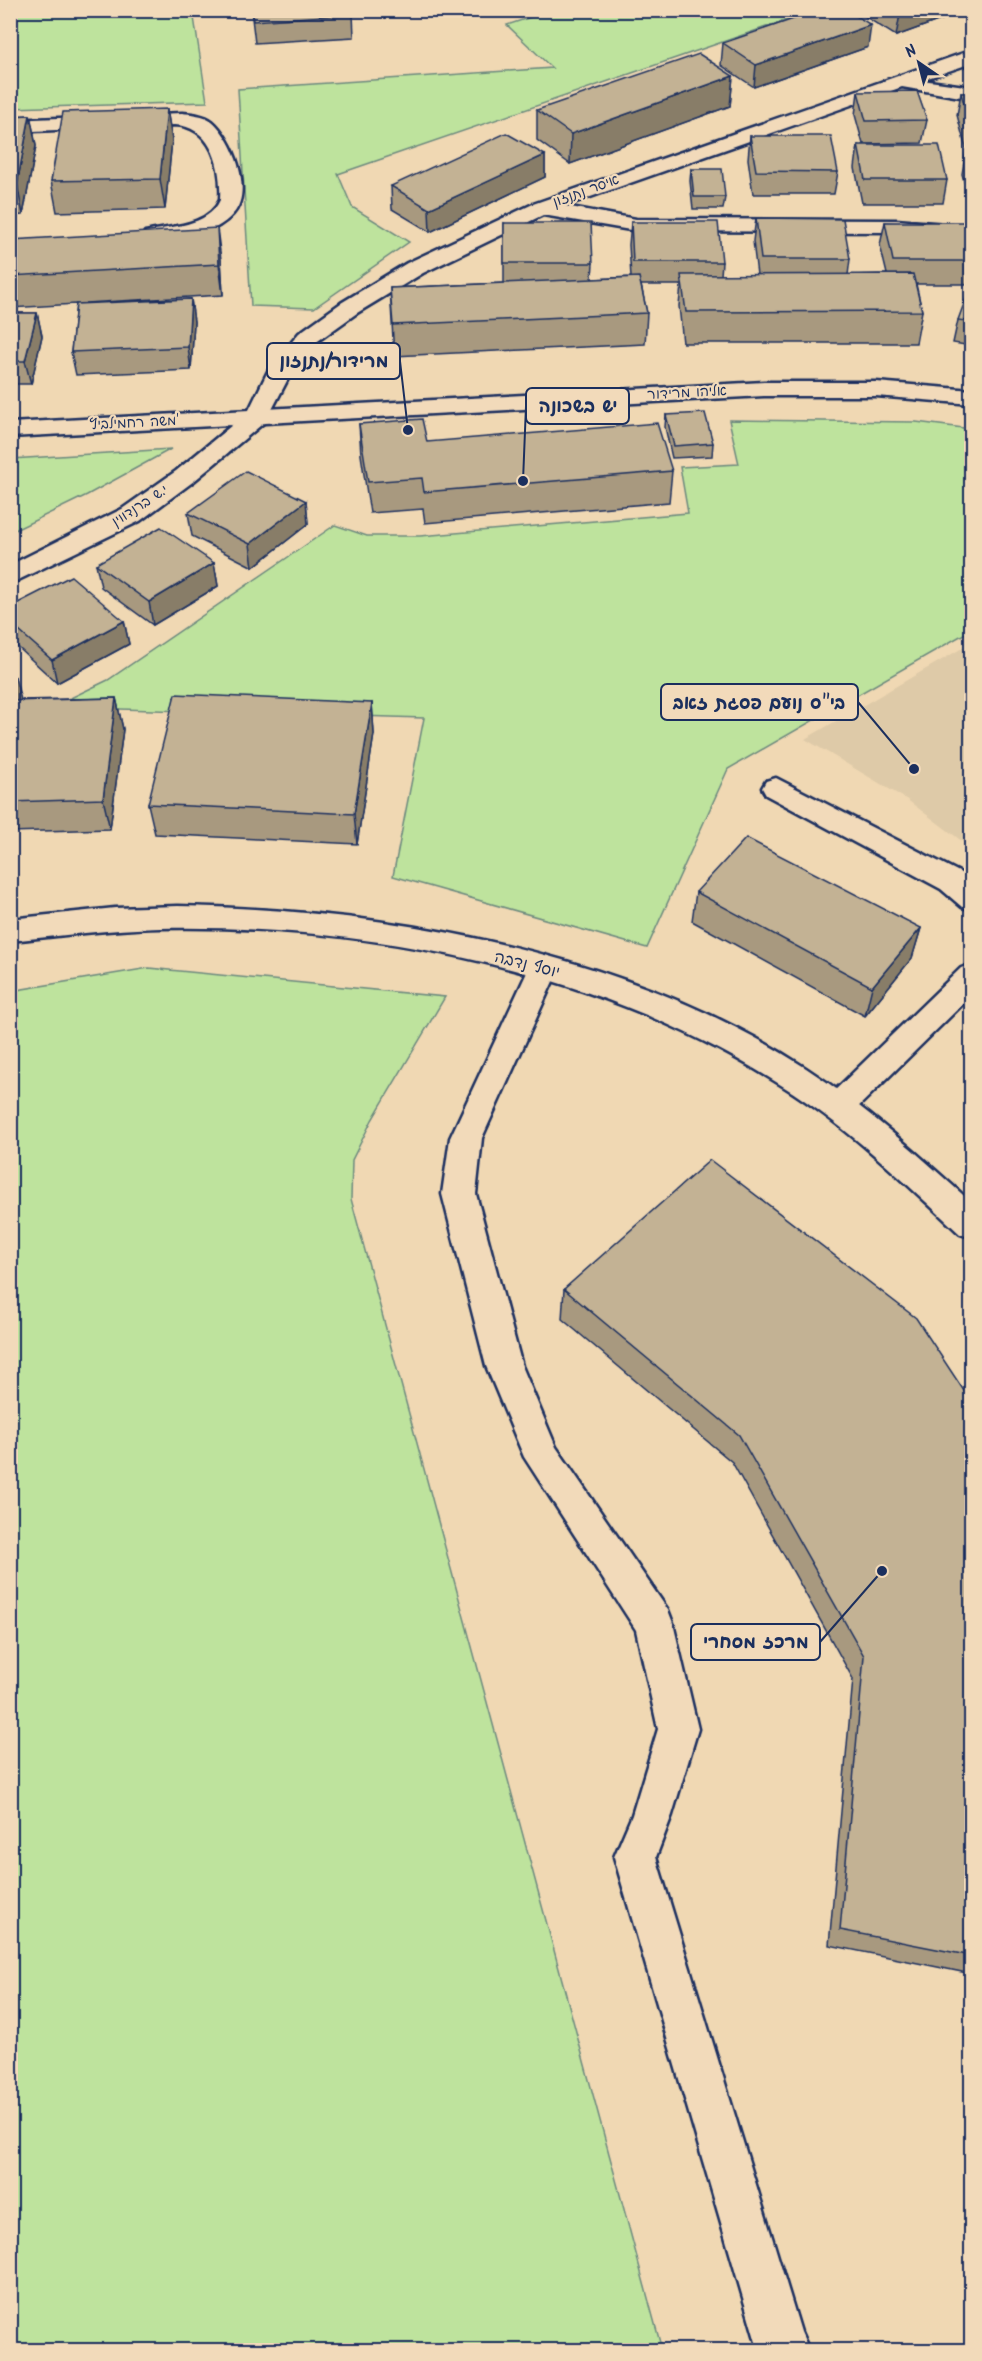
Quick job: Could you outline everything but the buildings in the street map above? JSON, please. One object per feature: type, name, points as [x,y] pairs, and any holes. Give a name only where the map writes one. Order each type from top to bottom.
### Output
[{"type":"street","name":"איסר נתנזון","points":[[258,416],[280,371],[307,339],[349,309],[415,268],[540,208],[972,56]]},
{"type":"street","points":[[899,81],[930,88],[972,93]]},
{"type":"street","points":[[10,126],[166,119],[198,121],[213,131],[222,146],[231,193],[229,206],[211,223],[192,231],[130,238]]},
{"type":"street","points":[[540,208],[636,225],[896,226],[972,232]]},
{"type":"street","name":"אליהו מרידור","points":[[258,416],[764,389],[876,389],[972,397]]},
{"type":"street","name":"משה רחמילביץ'","points":[[10,430],[258,416]]},
{"type":"street","name":"י.ש ברנדווין","points":[[10,576],[131,515],[185,476],[258,416]]},
{"type":"street","points":[[776,788],[951,881],[972,899]]},
{"type":"street","name":"יוסף נדבה","points":[[10,930],[176,917],[255,919],[350,927],[544,968],[619,990],[685,1018],[768,1061],[838,1107],[915,1171],[972,1224]]},
{"type":"street","points":[[544,968],[465,1138],[459,1194],[504,1365],[542,1456],[654,1623],[678,1729],[652,1815],[635,1857],[782,2349],[786,2350]]},
{"type":"street","points":[[838,1107],[972,976]]},
{"type":"shaded area","points":[[971,643],[971,848],[906,799],[805,739]]},
{"type":"green space","points":[[552,10],[813,11],[338,174],[352,207],[409,242],[314,308],[251,306],[238,89],[552,68],[507,25]]},
{"type":"green space","points":[[10,11],[193,11],[207,102],[11,108]]},
{"type":"green space","points":[[729,420],[916,422],[971,429],[971,630],[728,769],[647,948],[393,876],[424,718],[52,707],[108,680],[335,525],[367,536],[420,536],[688,513],[680,467],[739,464]]},
{"type":"green space","points":[[171,449],[87,495],[11,532],[11,459]]},
{"type":"green space","points":[[149,968],[445,997],[372,1120],[352,1160],[351,1199],[662,2350],[11,2350],[11,991]]},
{"type":"place","name":"מרידור/נתנזון","points":[[408,430]]},
{"type":"place","name":"יש בשכונה","points":[[523,481]]},
{"type":"place","name":"בי\"ס נועם פסגת זאב","points":[[914,769]]},
{"type":"place","name":"מרכז מסחרי","points":[[882,1571]]}]
